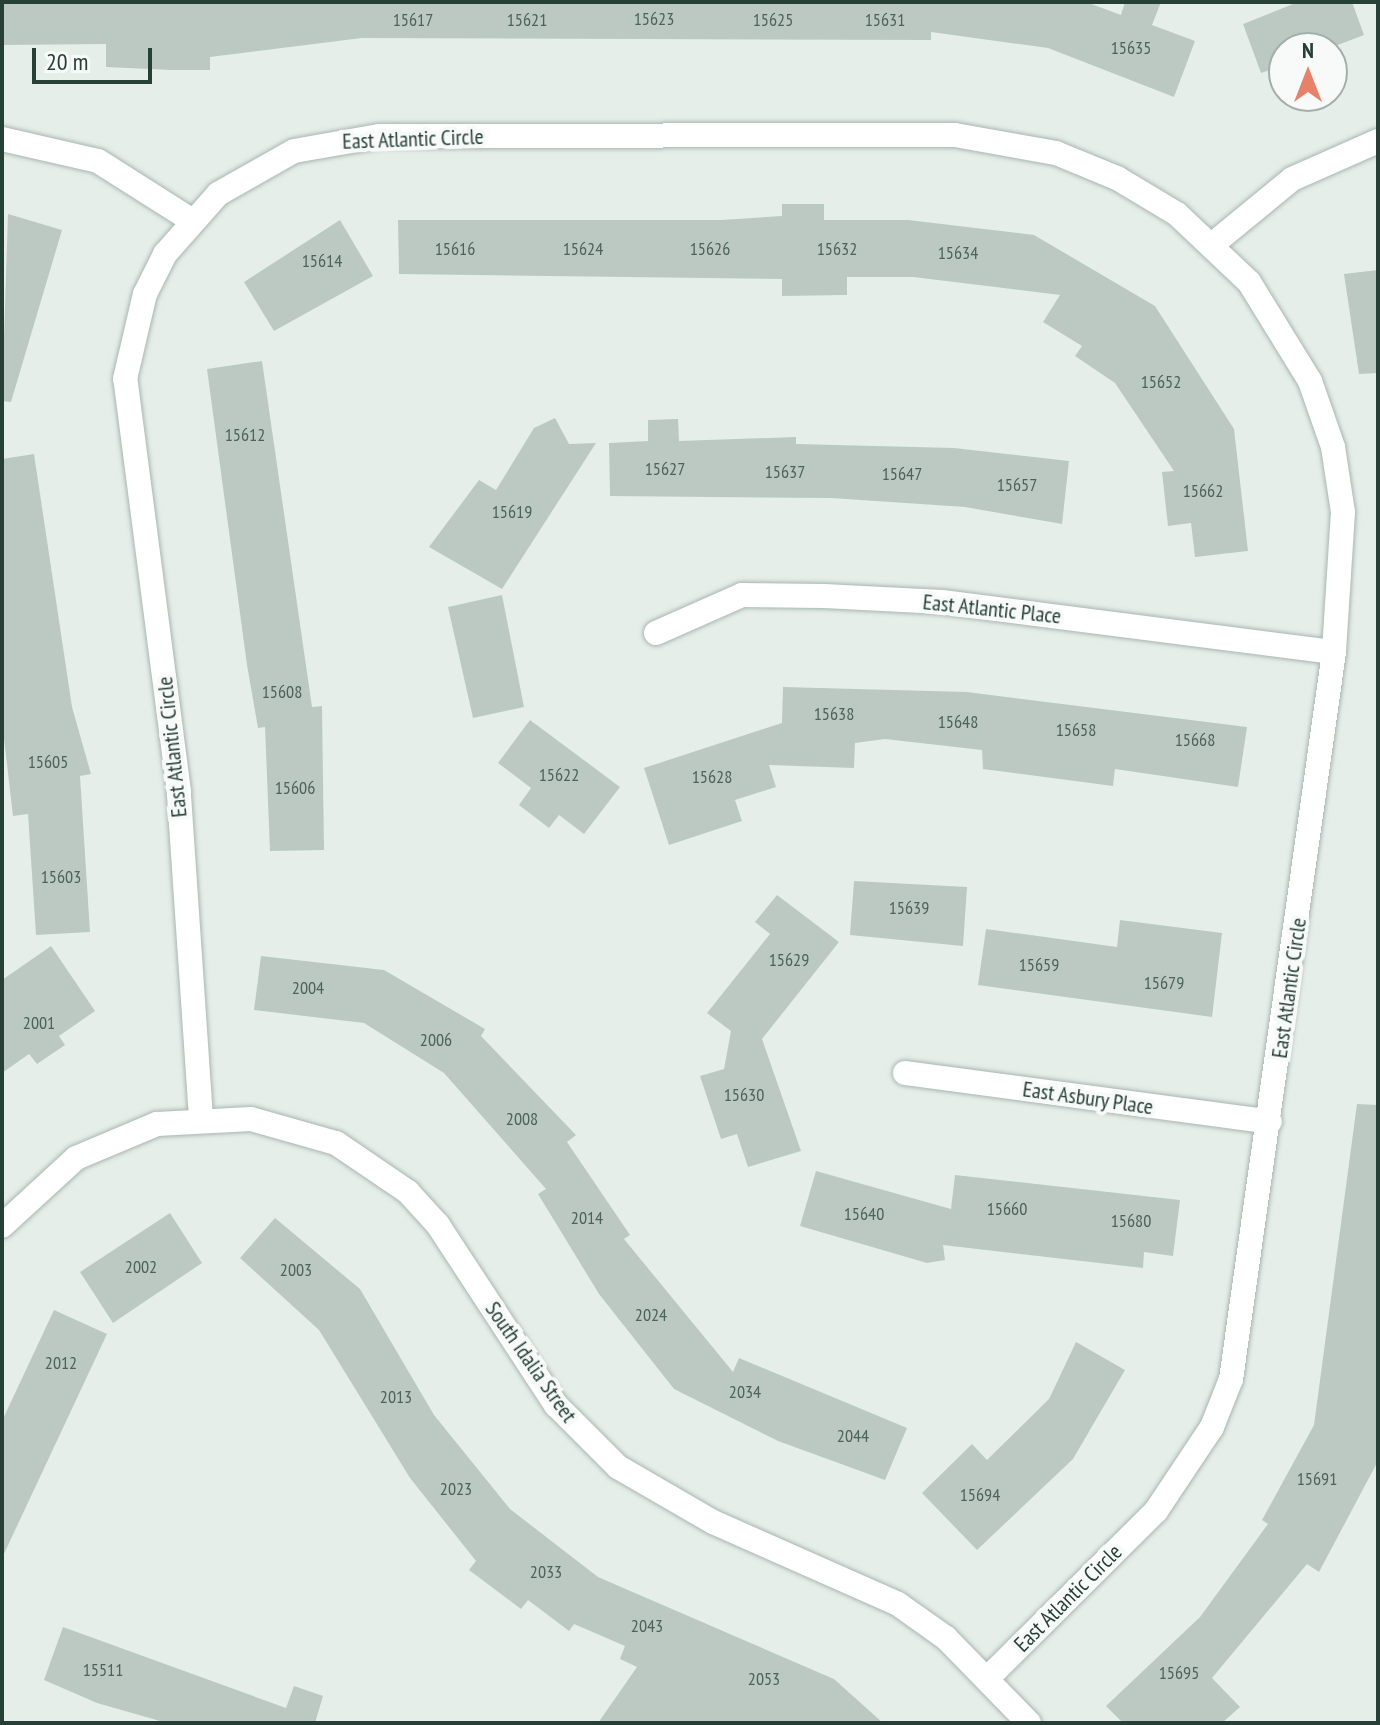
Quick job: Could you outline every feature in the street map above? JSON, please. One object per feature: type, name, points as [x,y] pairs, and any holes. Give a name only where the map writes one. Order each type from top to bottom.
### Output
[{"type":"street","name":"East Atlantic Circle","points":[[201,1118],[179,792],[125,379],[145,294],[191,220],[253,170],[336,140],[955,135],[1056,153],[1117,178],[1213,244],[1291,342],[1333,447],[1343,512],[1334,652],[1243,1329],[1212,1427],[1156,1511],[989,1677]]},
{"type":"street","points":[[2,139],[98,161],[191,220]]},
{"type":"street","points":[[1213,244],[1292,179],[1378,141]]},
{"type":"street","name":"East Atlantic Place","points":[[656,633],[742,595],[824,596],[972,605],[1334,652]]},
{"type":"street","name":"East Asbury Place","points":[[905,1073],[1270,1122]]},
{"type":"street","name":"South Idalia Street","points":[[2,1226],[76,1158],[157,1124],[201,1118],[295,1127],[374,1165],[438,1225],[556,1405],[618,1467],[701,1516],[898,1604],[989,1677],[1029,1723]]},
{"type":"building","points":[[2,2],[1086,2],[1121,15],[1125,2],[1161,2],[1152,25],[1195,41],[1174,97],[1048,48],[931,32],[931,40],[362,38],[210,57],[210,70],[171,70],[106,67],[106,44],[2,45]]},
{"type":"building","points":[[1298,2],[1352,2],[1364,35],[1348,41],[1348,32],[1268,32],[1268,71],[1261,73],[1243,24]]},
{"type":"building","points":[[782,204],[824,204],[824,220],[908,220],[1034,235],[1155,306],[1234,429],[1248,551],[1195,557],[1191,523],[1168,526],[1162,472],[1174,471],[1115,383],[1075,356],[1082,346],[1043,322],[1060,295],[913,277],[847,277],[847,295],[782,296],[782,279],[399,274],[398,220],[721,220],[782,216]]},
{"type":"building","points":[[8,214],[62,230],[11,402],[2,401]]},
{"type":"building","points":[[340,220],[373,276],[274,331],[244,282]]},
{"type":"building","points":[[1378,270],[1378,373],[1359,374],[1344,274]]},
{"type":"building","points":[[262,361],[312,707],[322,706],[324,850],[270,851],[265,727],[258,728],[247,665],[207,369]]},
{"type":"building","points":[[555,418],[569,444],[596,443],[502,589],[429,547],[479,480],[496,490],[534,428]]},
{"type":"building","points":[[678,419],[679,441],[796,437],[796,444],[954,448],[1069,461],[1062,524],[965,507],[831,498],[610,496],[609,443],[648,441],[648,420]]},
{"type":"building","points":[[34,454],[72,707],[91,774],[80,776],[90,932],[36,935],[28,814],[13,816],[2,721],[2,459]]},
{"type":"building","points":[[502,595],[524,707],[473,718],[448,607]]},
{"type":"building","points":[[783,687],[967,692],[1247,727],[1238,787],[1115,769],[1113,786],[983,769],[982,750],[885,739],[855,743],[854,768],[769,765],[776,787],[735,800],[742,821],[669,845],[644,768],[782,723]]},
{"type":"building","points":[[530,720],[620,787],[584,834],[559,815],[549,828],[519,805],[531,788],[498,763]]},
{"type":"building","points":[[854,881],[967,887],[963,946],[850,935]]},
{"type":"building","points":[[777,895],[839,942],[762,1039],[801,1151],[748,1167],[737,1134],[721,1139],[700,1076],[724,1069],[731,1031],[707,1013],[770,934],[755,922]]},
{"type":"building","points":[[1120,920],[1222,933],[1212,1017],[978,985],[986,929],[1117,947]]},
{"type":"building","points":[[51,946],[95,1011],[59,1036],[65,1045],[37,1064],[29,1054],[2,1073],[2,980]]},
{"type":"building","points":[[261,956],[384,970],[485,1029],[481,1036],[576,1135],[567,1142],[630,1235],[624,1239],[733,1372],[739,1358],[907,1428],[885,1480],[778,1441],[674,1389],[599,1294],[538,1194],[546,1189],[444,1073],[364,1023],[254,1010]]},
{"type":"building","points":[[1357,1104],[1378,1105],[1378,1461],[1319,1572],[1307,1564],[1212,1678],[1240,1707],[1222,1723],[1123,1723],[1106,1706],[1200,1617],[1268,1524],[1262,1520],[1314,1425]]},
{"type":"building","points":[[816,1171],[951,1209],[955,1175],[1180,1200],[1173,1256],[1144,1252],[1143,1268],[943,1245],[945,1260],[927,1263],[800,1226]]},
{"type":"building","points":[[170,1213],[202,1263],[113,1323],[80,1272]]},
{"type":"building","points":[[275,1218],[360,1289],[434,1415],[510,1509],[598,1577],[834,1679],[883,1723],[598,1723],[637,1667],[620,1659],[625,1646],[574,1624],[569,1631],[528,1600],[521,1609],[469,1570],[476,1561],[410,1478],[319,1330],[240,1258]]},
{"type":"building","points":[[54,1310],[107,1334],[2,1558],[2,1421]]},
{"type":"building","points":[[1076,1342],[1125,1370],[1073,1459],[977,1550],[922,1493],[972,1444],[987,1460],[1049,1399]]},
{"type":"building","points":[[63,1627],[286,1708],[294,1686],[323,1696],[315,1723],[167,1723],[97,1703],[44,1680]]}]
